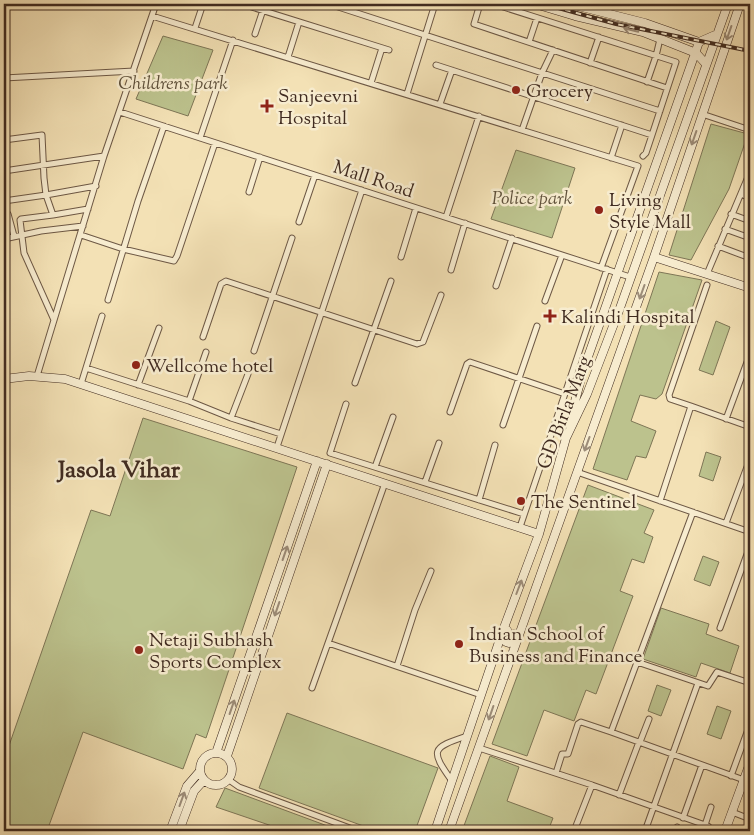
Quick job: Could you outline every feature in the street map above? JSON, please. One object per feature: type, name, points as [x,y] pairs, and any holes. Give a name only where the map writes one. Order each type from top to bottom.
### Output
[{"type":"street","points":[[37,376],[104,156],[156,4]]},
{"type":"street","points":[[195,28],[203,4]]},
{"type":"street","points":[[242,4],[389,50]]},
{"type":"street","points":[[329,4],[660,111]]},
{"type":"street","points":[[407,94],[435,4]]},
{"type":"street","points":[[480,4],[474,24],[667,88]]},
{"type":"street","points":[[494,4],[676,62],[646,153],[643,156]]},
{"type":"street","points":[[535,4],[575,16],[643,32],[696,53],[706,64]]},
{"type":"street","points":[[570,4],[645,23],[699,42],[716,35]]},
{"type":"street","name":"GD Birla Marg","points":[[435,831],[484,684],[539,534],[566,438],[587,394],[727,5]]},
{"type":"street","name":"GD Birla Marg","points":[[449,831],[654,257],[739,6]]},
{"type":"street","points":[[255,34],[263,10]]},
{"type":"street","points":[[152,16],[638,166],[520,528]]},
{"type":"street","points":[[572,29],[575,16]]},
{"type":"street","points":[[529,42],[537,18]]},
{"type":"street","points":[[288,57],[299,22]]},
{"type":"street","points":[[590,62],[599,37]]},
{"type":"street","points":[[648,82],[660,39]]},
{"type":"street","points":[[200,138],[233,40]]},
{"type":"street","points":[[566,438],[577,389],[699,42]]},
{"type":"street","points":[[371,83],[382,48]]},
{"type":"street","points":[[522,130],[542,73],[553,50]]},
{"type":"street","points":[[436,65],[652,135]]},
{"type":"street","points":[[440,104],[452,70]]},
{"type":"street","points":[[4,78],[134,71]]},
{"type":"street","name":"Mall Road","points":[[120,112],[630,277]]},
{"type":"street","points":[[702,114],[750,130]]},
{"type":"street","points":[[446,217],[480,116]]},
{"type":"street","points":[[611,158],[622,125]]},
{"type":"street","points":[[108,300],[138,201],[164,126]]},
{"type":"street","points":[[4,140],[41,134],[46,195],[53,215]]},
{"type":"street","points":[[81,235],[172,262],[176,259],[215,143]]},
{"type":"street","points":[[4,171],[104,156]]},
{"type":"street","points":[[249,192],[260,157]]},
{"type":"street","points":[[707,274],[750,172]]},
{"type":"street","points":[[299,222],[315,175]]},
{"type":"street","points":[[4,185],[6,201],[96,186]]},
{"type":"street","points":[[277,447],[362,190]]},
{"type":"street","points":[[741,194],[750,198]]},
{"type":"street","points":[[401,257],[416,208]]},
{"type":"street","points":[[54,320],[26,260],[20,219],[88,209]]},
{"type":"street","points":[[8,214],[14,236]]},
{"type":"street","points":[[732,214],[750,221]]},
{"type":"street","points":[[451,270],[465,223]]},
{"type":"street","points":[[4,239],[22,234],[83,226]]},
{"type":"street","points":[[725,229],[750,238]]},
{"type":"street","points":[[254,351],[292,238]]},
{"type":"street","points":[[496,286],[512,238]]},
{"type":"street","points":[[718,246],[750,258]]},
{"type":"street","points":[[545,301],[562,255]]},
{"type":"street","points":[[654,257],[750,288]]},
{"type":"street","points":[[203,337],[223,282],[226,281],[321,314],[421,344],[441,295]]},
{"type":"street","points":[[355,383],[391,281]]},
{"type":"street","points":[[707,285],[669,395],[670,399],[750,427]]},
{"type":"street","points":[[80,384],[102,316]]},
{"type":"street","points":[[502,425],[537,326]]},
{"type":"street","points":[[138,385],[159,328]]},
{"type":"street","points":[[189,401],[206,352]]},
{"type":"street","points":[[726,418],[750,354]]},
{"type":"street","points":[[450,412],[468,362],[473,362],[565,394]]},
{"type":"street","points":[[86,368],[189,401],[231,418],[281,434]]},
{"type":"street","points":[[231,418],[248,374]]},
{"type":"street","points":[[4,379],[37,376],[65,379],[539,534]]},
{"type":"street","points":[[346,404],[330,453],[524,514]]},
{"type":"street","points":[[660,501],[691,406]]},
{"type":"street","points":[[375,467],[393,417]]},
{"type":"street","points":[[425,482],[439,444]]},
{"type":"street","points":[[479,500],[495,445]]},
{"type":"street","points":[[726,524],[750,459]]},
{"type":"street","points":[[216,753],[317,460]]},
{"type":"street","points":[[227,756],[327,464]]},
{"type":"street","points":[[577,472],[750,532]]},
{"type":"street","points":[[312,688],[385,483]]},
{"type":"street","points":[[611,732],[693,512]]},
{"type":"street","points":[[720,628],[750,546]]},
{"type":"street","points":[[397,666],[431,571]]},
{"type":"street","points":[[511,608],[512,615],[505,638],[508,643],[511,641],[520,615],[530,604]]},
{"type":"street","points":[[328,643],[481,695]]},
{"type":"street","points":[[484,684],[489,679],[499,654],[504,653],[506,656],[499,689]]},
{"type":"street","points":[[636,662],[708,686],[717,672],[750,684]]},
{"type":"street","points":[[645,831],[698,683]]},
{"type":"street","points":[[619,795],[649,719]]},
{"type":"street","points":[[556,773],[562,754],[568,754],[579,723],[583,722],[744,780]]},
{"type":"street","points":[[731,776],[750,724]]},
{"type":"street","points":[[452,782],[437,757],[437,750],[441,745],[467,736]]},
{"type":"street","points":[[479,748],[705,825],[711,831]]},
{"type":"street","points":[[170,831],[187,786],[200,771],[203,759],[208,755],[216,753],[227,756],[233,768],[229,780],[219,786],[212,785],[204,780],[200,771]]},
{"type":"street","points":[[725,831],[750,763]]},
{"type":"street","points":[[684,818],[702,765]]},
{"type":"street","points":[[179,831],[194,791],[204,780]]},
{"type":"street","points":[[229,780],[239,788],[358,831]]},
{"type":"street","points":[[574,831],[592,785]]},
{"type":"street","points":[[705,825],[712,807]]},
{"type":"street","points":[[732,812],[750,819]]},
{"type":"green space","name":"Childrens park","points":[[163,36],[213,50],[188,116],[136,99]]},
{"type":"green space","points":[[711,124],[748,134],[729,189],[691,260],[669,255]]},
{"type":"green space","name":"Police park","points":[[516,150],[575,168],[552,238],[491,219]]},
{"type":"green space","points":[[659,272],[702,280],[662,394],[656,399],[640,395],[631,421],[656,431],[646,458],[636,456],[627,480],[593,469]]},
{"type":"green space","points":[[716,321],[730,327],[713,375],[699,370]]},
{"type":"green space","name":"Netaji Subhash Sports Complex","points":[[143,418],[297,467],[206,738],[196,734],[183,769],[83,732],[47,831],[4,831],[4,760],[91,510],[110,516]]},
{"type":"green space","points":[[706,452],[721,457],[713,481],[699,476]]},
{"type":"green space","points":[[588,485],[654,510],[644,533],[653,537],[644,563],[632,559],[620,591],[633,596],[596,694],[586,690],[574,721],[544,710],[527,756],[492,744]]},
{"type":"green space","points":[[703,556],[719,562],[710,586],[694,580]]},
{"type":"green space","points":[[661,608],[709,624],[706,634],[739,646],[730,673],[701,663],[696,677],[643,659]]},
{"type":"green space","points":[[657,685],[671,690],[661,716],[648,711]]},
{"type":"green space","points":[[717,706],[731,711],[721,739],[707,734]]},
{"type":"green space","name":"Netaji Subhash Sports Complex","points":[[287,713],[438,768],[415,831],[377,831],[259,788]]},
{"type":"green space","points":[[490,756],[519,767],[507,801],[553,818],[548,831],[462,831]]},
{"type":"green space","points":[[225,788],[341,831],[271,831],[272,826],[216,807]]},
{"type":"railway","points":[[544,4],[616,24],[750,51]]},
{"type":"place","name":"Grocery","points":[[516,90]]},
{"type":"place","name":"Sanjeevni Hospital","points":[[267,106]]},
{"type":"place","name":"Living Style Mall","points":[[599,210]]},
{"type":"place","name":"Kalindi Hospital","points":[[550,316]]},
{"type":"place","name":"Wellcome hotel","points":[[136,365]]},
{"type":"place","name":"The Sentinel","points":[[521,501]]},
{"type":"place","name":"Indian School of Business and Finance","points":[[459,644]]},
{"type":"place","name":"Netaji Subhash Sports Complex","points":[[139,650]]},
{"type":"district","name":"Jasola Vihar","points":[[119,469]]}]
